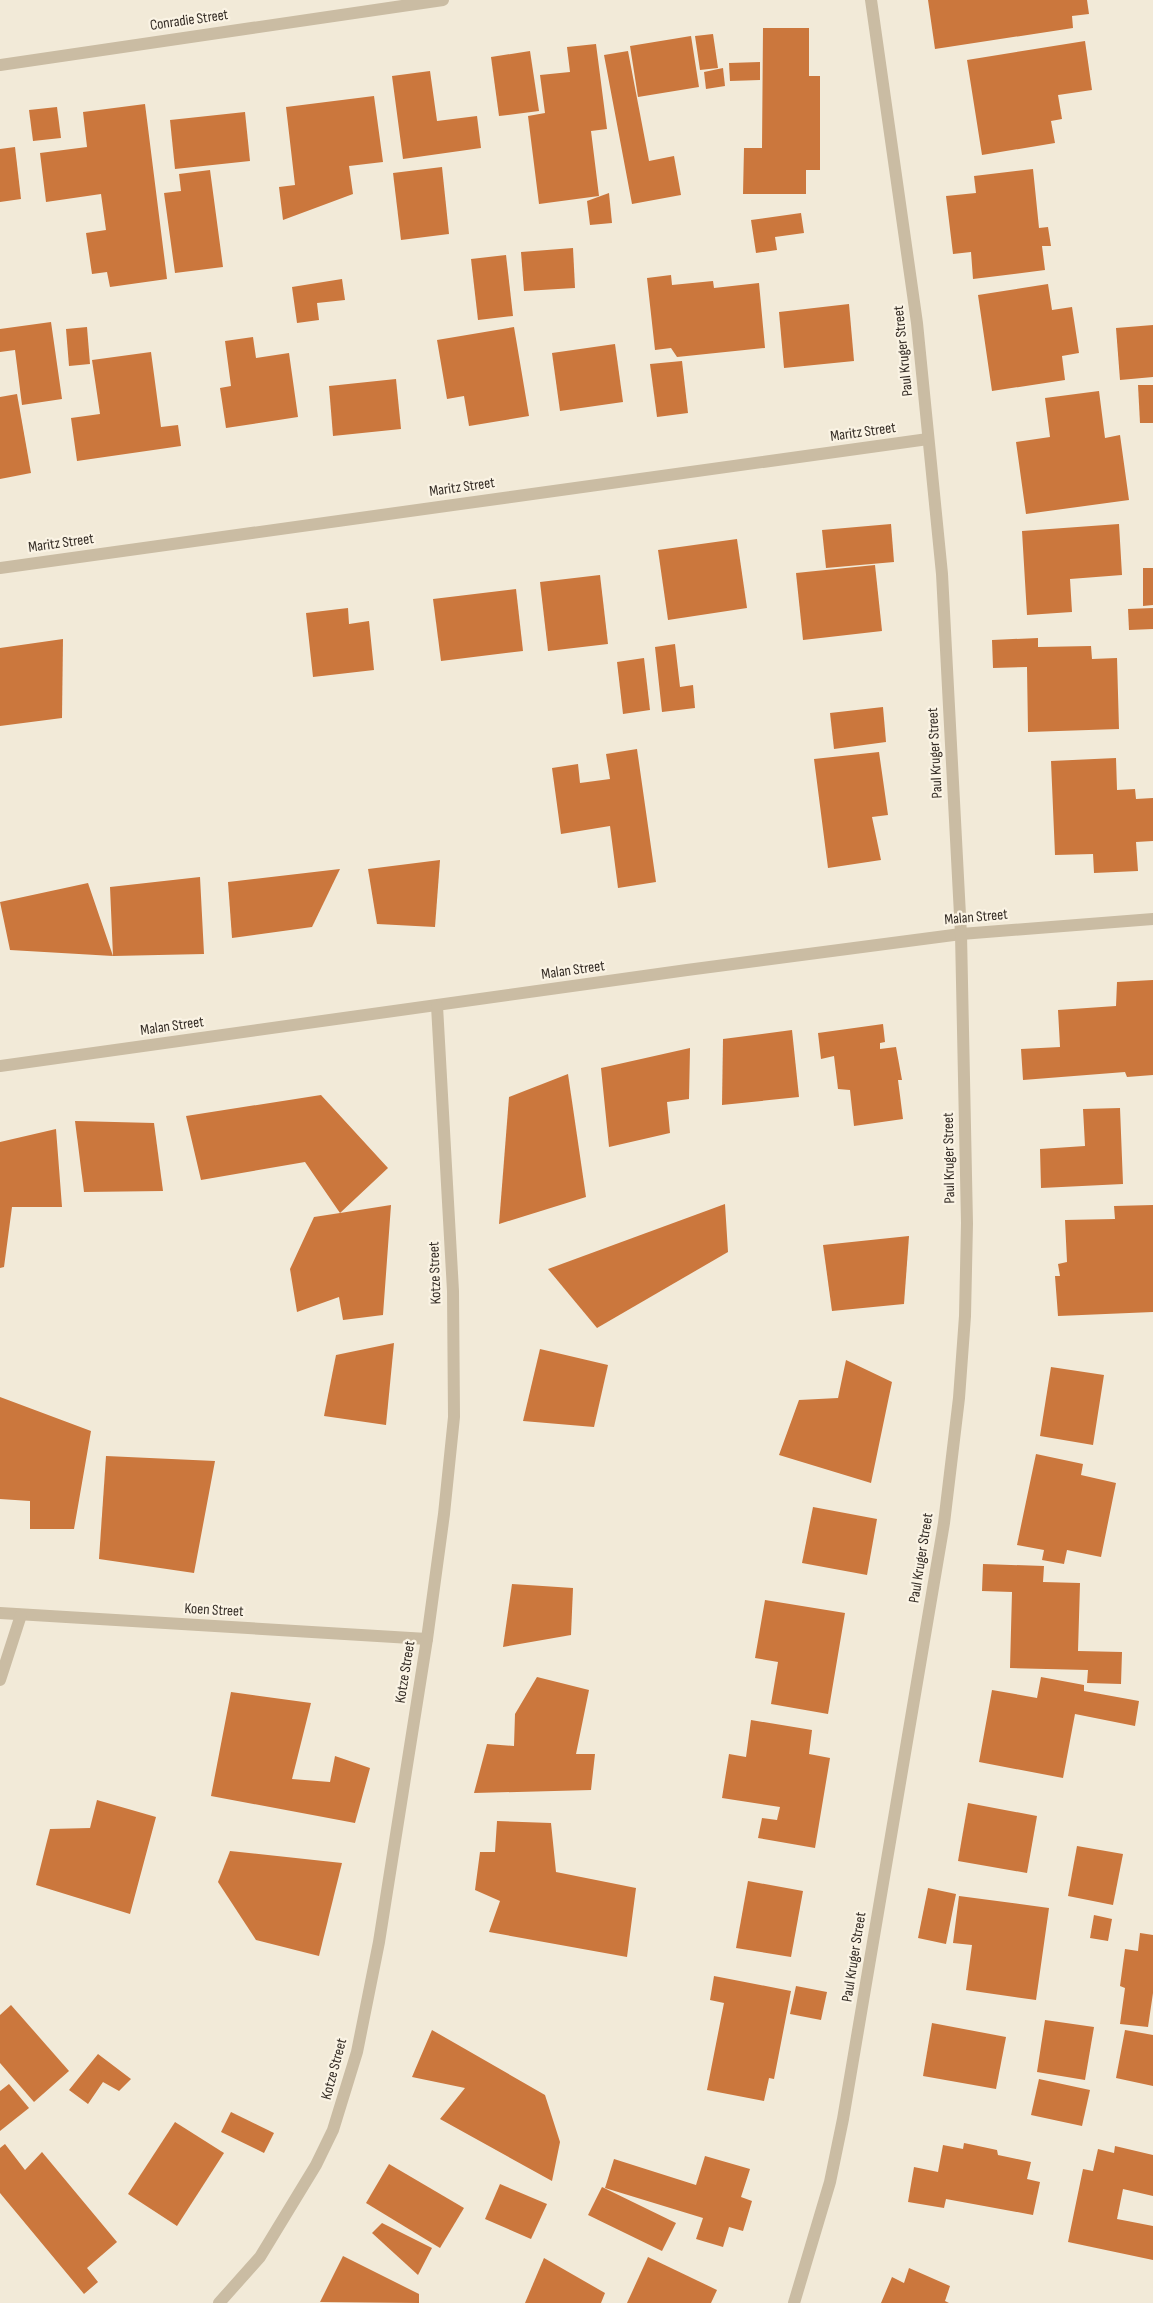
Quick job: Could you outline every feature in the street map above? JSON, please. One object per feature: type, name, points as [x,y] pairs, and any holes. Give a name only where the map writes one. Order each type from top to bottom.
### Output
[{"type":"street","name":"Conradie Street","points":[[0,64],[443,0]]},
{"type":"street","name":"Paul Kruger Street","points":[[794,2303],[830,2182],[843,2119],[944,1523],[959,1398],[965,1316],[967,1223],[961,934],[942,574],[917,323],[871,0]]},
{"type":"street","name":"Maritz Street","points":[[0,568],[928,439]]},
{"type":"street","name":"Malan Street","points":[[0,1066],[961,934],[1153,919]]},
{"type":"street","name":"Kotze Street","points":[[220,2303],[260,2257],[316,2165],[333,2130],[357,2052],[378,1942],[427,1639],[444,1514],[454,1417],[453,1291],[437,1006]]},
{"type":"street","name":"Koen Street","points":[[0,1613],[427,1639]]},
{"type":"street","points":[[0,1680],[21,1615]]},
{"type":"building","points":[[928,0],[1087,0],[1089,14],[1072,16],[1073,28],[935,49]]},
{"type":"building","points":[[763,28],[809,28],[809,76],[820,76],[820,170],[806,170],[806,194],[743,194],[744,148],[762,148]]},
{"type":"building","points":[[713,34],[718,68],[700,70],[695,36]]},
{"type":"building","points":[[691,36],[699,87],[638,97],[630,46]]},
{"type":"building","points":[[1085,41],[1092,90],[1058,95],[1062,119],[1051,121],[1055,143],[982,155],[967,60]]},
{"type":"building","points":[[596,44],[607,129],[591,131],[599,196],[539,204],[528,116],[545,113],[540,75],[570,72],[567,47]]},
{"type":"building","points":[[530,51],[539,111],[499,116],[491,57]]},
{"type":"building","points":[[628,51],[649,161],[674,156],[681,195],[632,204],[604,55]]},
{"type":"building","points":[[760,62],[760,80],[730,81],[729,63]]},
{"type":"building","points":[[723,68],[725,86],[706,89],[704,72]]},
{"type":"building","points":[[430,71],[437,121],[477,116],[481,148],[403,159],[392,76]]},
{"type":"building","points":[[374,96],[383,162],[349,166],[353,194],[283,220],[279,187],[295,185],[286,107]]},
{"type":"building","points":[[145,104],[167,279],[110,287],[107,272],[92,274],[86,233],[106,230],[101,194],[46,202],[40,153],[87,147],[83,112]]},
{"type":"building","points":[[57,107],[61,138],[33,141],[29,110]]},
{"type":"building","points":[[245,112],[250,161],[175,169],[170,120]]},
{"type":"building","points":[[15,147],[21,199],[0,202],[0,149]]},
{"type":"building","points":[[442,167],[449,234],[401,240],[393,173]]},
{"type":"building","points":[[1033,169],[1039,228],[1048,227],[1051,246],[1042,246],[1045,270],[973,279],[971,252],[953,254],[946,196],[976,193],[974,176]]},
{"type":"building","points":[[210,170],[223,267],[175,273],[164,193],[181,191],[179,174]]},
{"type":"building","points":[[609,193],[612,223],[590,225],[587,201]]},
{"type":"building","points":[[801,213],[804,233],[775,237],[777,250],[756,253],[751,220]]},
{"type":"building","points":[[573,248],[575,288],[524,291],[521,252]]},
{"type":"building","points":[[506,255],[513,316],[478,320],[471,259]]},
{"type":"building","points":[[671,275],[672,285],[713,281],[714,288],[759,283],[765,348],[677,357],[671,348],[655,350],[647,278]]},
{"type":"building","points":[[342,279],[345,300],[317,303],[319,320],[297,323],[292,287]]},
{"type":"building","points":[[1048,284],[1052,310],[1072,307],[1079,353],[1062,356],[1065,380],[992,391],[978,295]]},
{"type":"building","points":[[849,304],[854,361],[784,368],[779,312]]},
{"type":"building","points":[[51,322],[62,399],[22,405],[15,350],[0,352],[0,329]]},
{"type":"building","points":[[1153,325],[1153,377],[1120,380],[1116,328]]},
{"type":"building","points":[[87,327],[90,364],[69,366],[66,329]]},
{"type":"building","points":[[514,327],[529,416],[469,426],[464,396],[447,399],[437,340]]},
{"type":"building","points":[[253,337],[256,358],[289,353],[298,417],[226,428],[220,388],[231,386],[225,341]]},
{"type":"building","points":[[615,344],[623,402],[560,411],[552,353]]},
{"type":"building","points":[[151,352],[161,427],[178,425],[181,446],[77,461],[71,418],[100,414],[92,360]]},
{"type":"building","points":[[682,361],[688,413],[657,417],[650,364]]},
{"type":"building","points":[[396,379],[401,429],[333,436],[329,386]]},
{"type":"building","points":[[1138,385],[1153,385],[1153,423],[1140,423]]},
{"type":"building","points":[[1099,391],[1105,438],[1120,435],[1129,500],[1026,514],[1016,442],[1050,437],[1045,398]]},
{"type":"building","points":[[17,394],[31,473],[0,479],[0,397]]},
{"type":"building","points":[[891,524],[894,562],[826,568],[822,530]]},
{"type":"building","points":[[1119,524],[1122,575],[1070,579],[1072,612],[1027,615],[1022,531]]},
{"type":"building","points":[[737,539],[747,608],[668,620],[658,550]]},
{"type":"building","points":[[875,565],[882,631],[803,640],[796,573]]},
{"type":"building","points":[[1143,568],[1153,568],[1153,605],[1143,606]]},
{"type":"building","points":[[600,575],[608,644],[548,651],[540,582]]},
{"type":"building","points":[[516,589],[523,651],[441,661],[433,599]]},
{"type":"building","points":[[348,608],[349,624],[369,621],[374,670],[313,677],[306,613]]},
{"type":"building","points":[[1153,608],[1153,629],[1129,630],[1128,609]]},
{"type":"building","points":[[1038,638],[1038,647],[1091,646],[1092,659],[1117,658],[1119,729],[1028,732],[1027,667],[993,668],[992,640]]},
{"type":"building","points":[[63,639],[62,718],[0,726],[0,648]]},
{"type":"building","points":[[675,644],[680,687],[693,685],[695,708],[662,712],[655,647]]},
{"type":"building","points":[[644,658],[650,710],[623,714],[617,662]]},
{"type":"building","points":[[883,707],[886,742],[834,749],[830,713]]},
{"type":"building","points":[[637,749],[656,882],[618,888],[610,826],[561,834],[552,768],[578,764],[580,783],[610,779],[606,754]]},
{"type":"building","points":[[879,752],[888,815],[872,817],[881,860],[828,868],[814,759]]},
{"type":"building","points":[[1116,758],[1117,790],[1135,789],[1136,799],[1153,798],[1153,841],[1136,842],[1138,871],[1094,873],[1093,854],[1055,855],[1051,761]]},
{"type":"building","points":[[440,860],[435,927],[377,924],[368,869]]},
{"type":"building","points":[[340,869],[312,927],[232,938],[228,882]]},
{"type":"building","points":[[200,877],[204,954],[113,956],[110,887]]},
{"type":"building","points":[[88,883],[113,956],[10,950],[0,902]]},
{"type":"building","points":[[1153,980],[1153,1075],[1127,1077],[1125,1072],[1023,1080],[1021,1049],[1060,1047],[1058,1010],[1116,1006],[1117,982]]},
{"type":"building","points":[[883,1024],[885,1042],[880,1043],[880,1049],[896,1047],[902,1080],[898,1080],[903,1119],[854,1126],[850,1090],[838,1089],[834,1056],[821,1059],[818,1033]]},
{"type":"building","points":[[792,1030],[799,1097],[722,1105],[723,1039]]},
{"type":"building","points":[[690,1048],[689,1099],[667,1102],[670,1133],[609,1147],[601,1068]]},
{"type":"building","points":[[568,1074],[586,1197],[499,1224],[509,1097]]},
{"type":"building","points":[[321,1095],[388,1168],[340,1213],[305,1162],[201,1180],[186,1116]]},
{"type":"building","points":[[1120,1108],[1123,1184],[1041,1188],[1040,1149],[1085,1146],[1083,1109]]},
{"type":"building","points":[[75,1121],[154,1123],[163,1191],[84,1192]]},
{"type":"building","points":[[56,1129],[62,1207],[12,1207],[4,1267],[0,1268],[0,1142]]},
{"type":"building","points":[[725,1204],[728,1252],[597,1328],[548,1269]]},
{"type":"building","points":[[391,1205],[383,1315],[343,1320],[339,1297],[297,1312],[290,1269],[314,1217]]},
{"type":"building","points":[[1153,1205],[1153,1312],[1058,1316],[1055,1276],[1060,1276],[1058,1264],[1067,1262],[1065,1220],[1115,1219],[1114,1206]]},
{"type":"building","points":[[909,1236],[904,1304],[832,1311],[823,1245]]},
{"type":"building","points":[[394,1343],[386,1425],[324,1416],[336,1355]]},
{"type":"building","points":[[540,1349],[608,1365],[594,1427],[523,1421]]},
{"type":"building","points":[[846,1360],[892,1382],[871,1483],[779,1455],[799,1400],[838,1398]]},
{"type":"building","points":[[1051,1367],[1104,1375],[1093,1445],[1040,1436]]},
{"type":"building","points":[[0,1397],[91,1431],[74,1529],[30,1529],[30,1501],[0,1499]]},
{"type":"building","points":[[1036,1454],[1083,1464],[1081,1475],[1116,1483],[1101,1557],[1067,1550],[1064,1564],[1042,1560],[1044,1550],[1017,1545]]},
{"type":"building","points":[[106,1456],[215,1461],[194,1573],[99,1559]]},
{"type":"building","points":[[813,1507],[877,1519],[867,1575],[802,1563]]},
{"type":"building","points":[[983,1564],[1044,1566],[1043,1582],[1080,1583],[1078,1651],[1122,1652],[1121,1684],[1087,1683],[1088,1670],[1010,1668],[1012,1592],[982,1591]]},
{"type":"building","points":[[512,1584],[573,1588],[571,1635],[503,1647]]},
{"type":"building","points":[[765,1600],[845,1613],[828,1714],[771,1704],[778,1662],[755,1658]]},
{"type":"building","points":[[537,1677],[589,1690],[576,1754],[595,1754],[591,1790],[474,1793],[487,1744],[514,1746],[515,1714]]},
{"type":"building","points":[[1041,1677],[1084,1685],[1084,1691],[1139,1701],[1135,1726],[1075,1714],[1063,1778],[979,1762],[992,1690],[1037,1698]]},
{"type":"building","points":[[231,1692],[311,1703],[292,1779],[330,1782],[335,1756],[370,1768],[355,1823],[211,1796]]},
{"type":"building","points":[[751,1720],[812,1730],[809,1754],[830,1758],[815,1848],[758,1838],[762,1818],[777,1820],[780,1807],[722,1798],[729,1754],[746,1757]]},
{"type":"building","points":[[97,1800],[156,1817],[130,1914],[36,1885],[50,1829],[90,1828]]},
{"type":"building","points":[[968,1803],[1037,1816],[1027,1873],[958,1861]]},
{"type":"building","points":[[497,1821],[551,1823],[556,1872],[636,1888],[627,1957],[489,1932],[500,1901],[475,1890],[480,1852],[495,1852]]},
{"type":"building","points":[[1077,1846],[1123,1854],[1113,1905],[1068,1896]]},
{"type":"building","points":[[230,1851],[342,1863],[319,1956],[256,1940],[218,1882]]},
{"type":"building","points":[[748,1881],[803,1891],[791,1957],[736,1948]]},
{"type":"building","points":[[928,1888],[956,1894],[946,1944],[918,1938]]},
{"type":"building","points":[[959,1896],[1049,1908],[1036,2000],[966,1990],[972,1945],[953,1943]]},
{"type":"building","points":[[1094,1915],[1112,1919],[1108,1941],[1090,1938]]},
{"type":"building","points":[[1140,1933],[1153,1935],[1153,1993],[1148,2027],[1120,2024],[1125,1988],[1120,1986],[1125,1949],[1138,1951]]},
{"type":"building","points":[[714,1976],[791,1991],[774,2079],[769,2078],[764,2101],[707,2090],[724,2003],[710,2000]]},
{"type":"building","points":[[796,1986],[827,1992],[821,2020],[790,2014]]},
{"type":"building","points":[[11,2005],[69,2071],[34,2102],[0,2063],[0,2015]]},
{"type":"building","points":[[1045,2020],[1094,2027],[1085,2080],[1037,2072]]},
{"type":"building","points":[[932,2023],[1006,2037],[996,2089],[923,2076]]},
{"type":"building","points":[[432,2030],[545,2095],[560,2142],[552,2181],[440,2119],[465,2088],[412,2077]]},
{"type":"building","points":[[1125,2030],[1153,2035],[1153,2086],[1116,2078]]},
{"type":"building","points":[[98,2054],[131,2079],[119,2091],[103,2082],[88,2104],[69,2090]]},
{"type":"building","points":[[1039,2079],[1090,2090],[1082,2126],[1031,2115]]},
{"type":"building","points":[[9,2084],[29,2108],[0,2131],[0,2091]]},
{"type":"building","points":[[231,2112],[274,2133],[264,2153],[221,2132]]},
{"type":"building","points":[[175,2122],[224,2153],[177,2226],[128,2194]]},
{"type":"building","points":[[964,2143],[997,2150],[998,2155],[1031,2162],[1027,2179],[1040,2182],[1033,2215],[946,2199],[944,2208],[908,2202],[914,2167],[938,2172],[943,2145],[963,2149]]},
{"type":"building","points":[[5,2144],[25,2170],[42,2152],[117,2242],[87,2268],[98,2282],[84,2294],[0,2193],[0,2148]]},
{"type":"building","points":[[1115,2146],[1153,2155],[1153,2196],[1123,2189],[1117,2219],[1153,2226],[1153,2260],[1068,2242],[1083,2169],[1093,2171],[1098,2149],[1114,2153]]},
{"type":"building","points":[[705,2156],[750,2169],[741,2197],[752,2201],[743,2231],[729,2227],[723,2247],[696,2239],[703,2218],[605,2188],[614,2159],[696,2185]]},
{"type":"building","points":[[389,2164],[464,2208],[440,2248],[366,2203]]},
{"type":"building","points":[[500,2184],[547,2204],[531,2239],[485,2219]]},
{"type":"building","points":[[602,2187],[676,2223],[662,2251],[588,2215]]},
{"type":"building","points":[[382,2223],[432,2248],[418,2275],[372,2233]]},
{"type":"building","points":[[343,2256],[419,2294],[419,2303],[320,2302]]},
{"type":"building","points":[[648,2257],[717,2290],[711,2303],[627,2303]]},
{"type":"building","points":[[544,2258],[605,2293],[601,2303],[525,2303]]},
{"type":"building","points":[[909,2268],[950,2286],[945,2301],[949,2303],[881,2303],[892,2277],[904,2283]]}]
